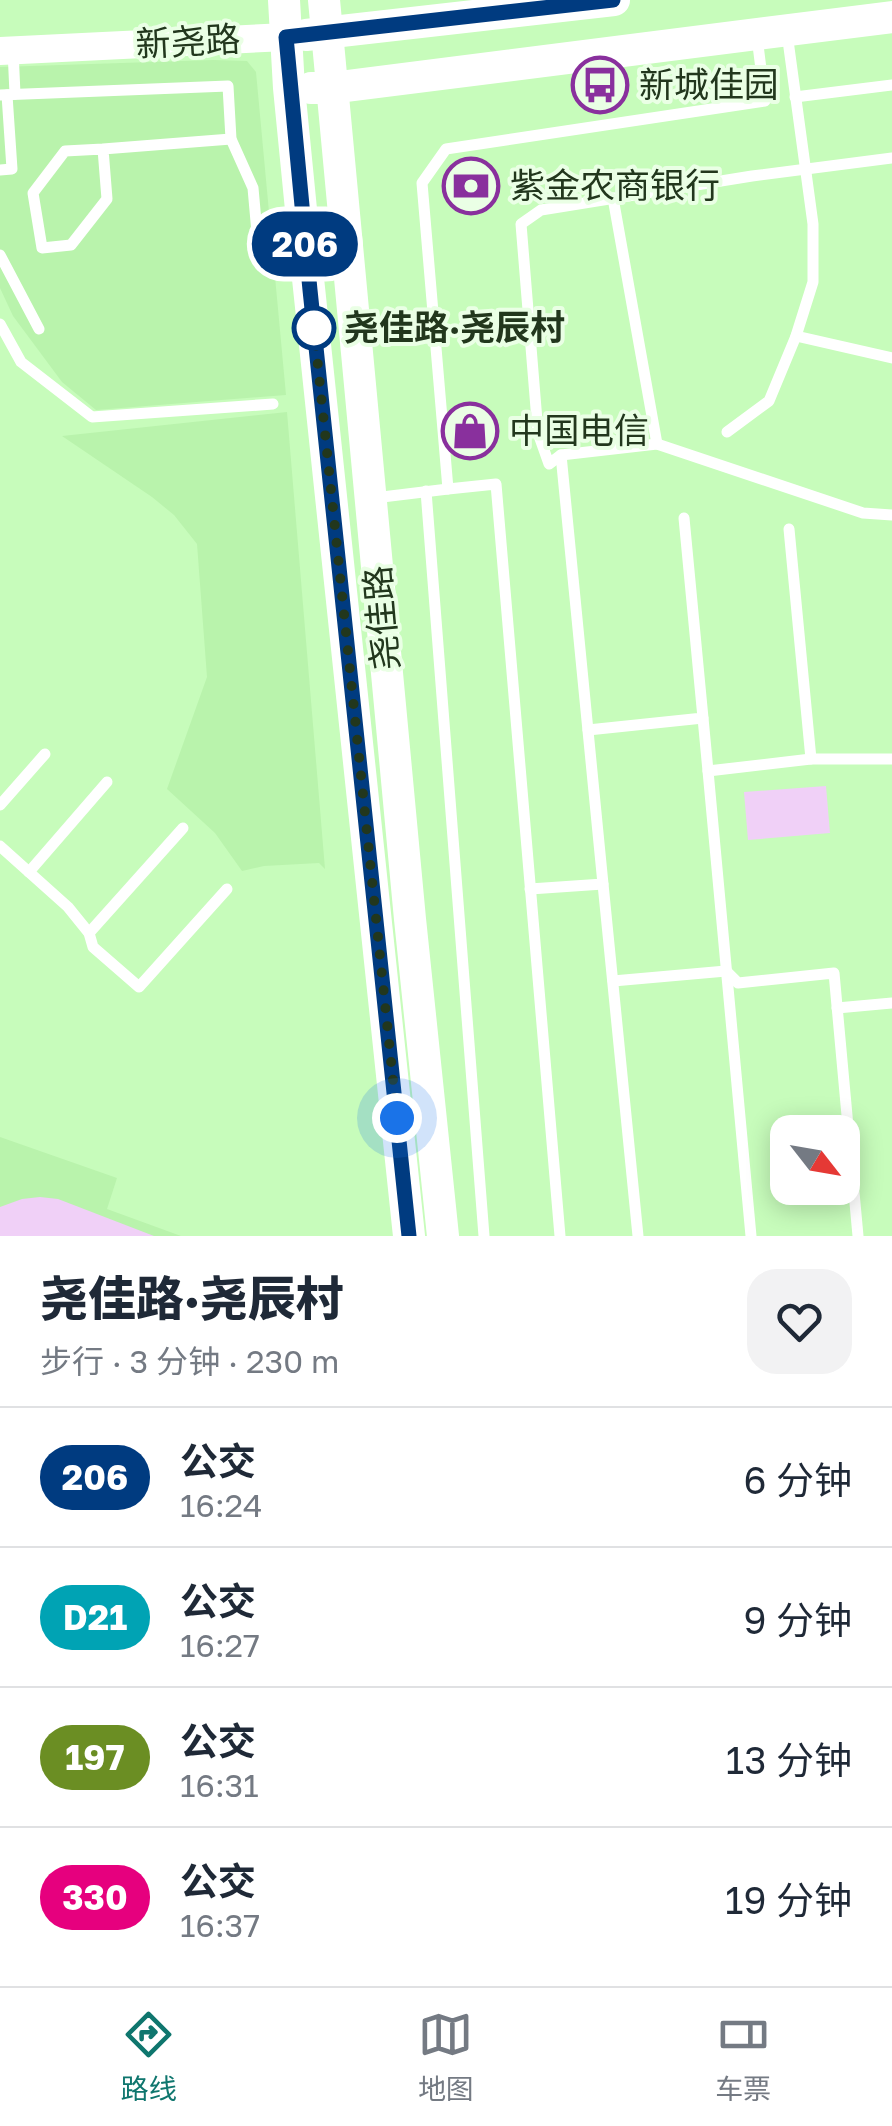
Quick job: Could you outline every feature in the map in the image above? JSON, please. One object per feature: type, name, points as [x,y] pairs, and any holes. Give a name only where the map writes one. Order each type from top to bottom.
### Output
[{"type":"main road","name":"尧佳路","points":[[284,0],[289,88],[409,1236]]},
{"type":"main road","name":"尧佳路","points":[[324,0],[443,1236]]},
{"type":"main road","name":"新尧路","points":[[286,37],[614,0]]},
{"type":"main road","points":[[289,88],[331,88],[892,17]]},
{"type":"street","name":"新尧路","points":[[7,51],[286,37]]},
{"type":"lane","points":[[727,432],[769,402],[813,282],[813,224],[795,97],[772,31]]},
{"type":"lane","points":[[448,490],[422,183],[446,149],[765,101],[772,31]]},
{"type":"lane","points":[[0,170],[12,169],[7,51]]},
{"type":"lane","points":[[795,97],[892,85]]},
{"type":"lane","points":[[8,95],[228,86],[232,139],[253,188],[259,255],[306,250]]},
{"type":"lane","points":[[103,149],[107,199],[71,245],[42,248],[33,193],[65,151],[232,139]]},
{"type":"lane","points":[[892,158],[540,210],[522,224],[538,433],[549,464],[561,456],[657,444],[862,512],[892,515]]},
{"type":"lane","points":[[612,198],[657,444]]},
{"type":"lane","points":[[0,255],[39,329]]},
{"type":"lane","points":[[0,324],[21,362],[92,417],[272,404]]},
{"type":"lane","points":[[796,336],[892,358]]},
{"type":"lane","points":[[561,456],[638,1236]]},
{"type":"lane","points":[[370,498],[496,484],[560,1236]]},
{"type":"lane","points":[[426,491],[484,1236]]},
{"type":"lane","points":[[684,518],[750,1236]]},
{"type":"lane","points":[[789,529],[811,759]]},
{"type":"lane","points":[[588,730],[702,718]]},
{"type":"lane","points":[[0,805],[45,754]]},
{"type":"lane","points":[[708,770],[811,759],[892,759]]},
{"type":"lane","points":[[30,872],[107,782]]},
{"type":"lane","points":[[89,933],[183,828]]},
{"type":"lane","points":[[0,846],[68,907],[89,933],[94,947],[138,988],[227,889]]},
{"type":"lane","points":[[530,889],[603,884]]},
{"type":"lane","points":[[613,981],[726,970]]},
{"type":"lane","points":[[726,970],[738,983],[834,973],[857,1236]]},
{"type":"lane","points":[[838,1008],[892,1003]]},
{"type":"shaded area","points":[[247,61],[256,72],[286,395],[96,410],[62,382],[13,316],[0,288],[0,67]]},
{"type":"shaded area","points":[[287,412],[325,869],[319,863],[242,871],[215,833],[167,789],[207,677],[197,544],[174,515],[152,497],[62,436]]},
{"type":"shaded area","points":[[826,786],[830,833],[748,840],[744,792]]},
{"type":"shaded area","points":[[0,1137],[117,1178],[107,1209],[181,1236],[0,1236]]},
{"type":"shaded area","points":[[40,1197],[58,1199],[154,1236],[0,1236],[0,1207]]},
{"type":"bus line","name":"206","points":[[409,1236],[286,37],[613,0]]},
{"type":"place","name":"新城佳园","points":[[600,85]]},
{"type":"place","name":"紫金农商银行","points":[[471,186]]},
{"type":"place","name":"尧佳路·尧辰村","points":[[314,328]]},
{"type":"place","name":"中国电信","points":[[470,431]]},
{"type":"route","points":[[314,328],[397,1118]]}]
